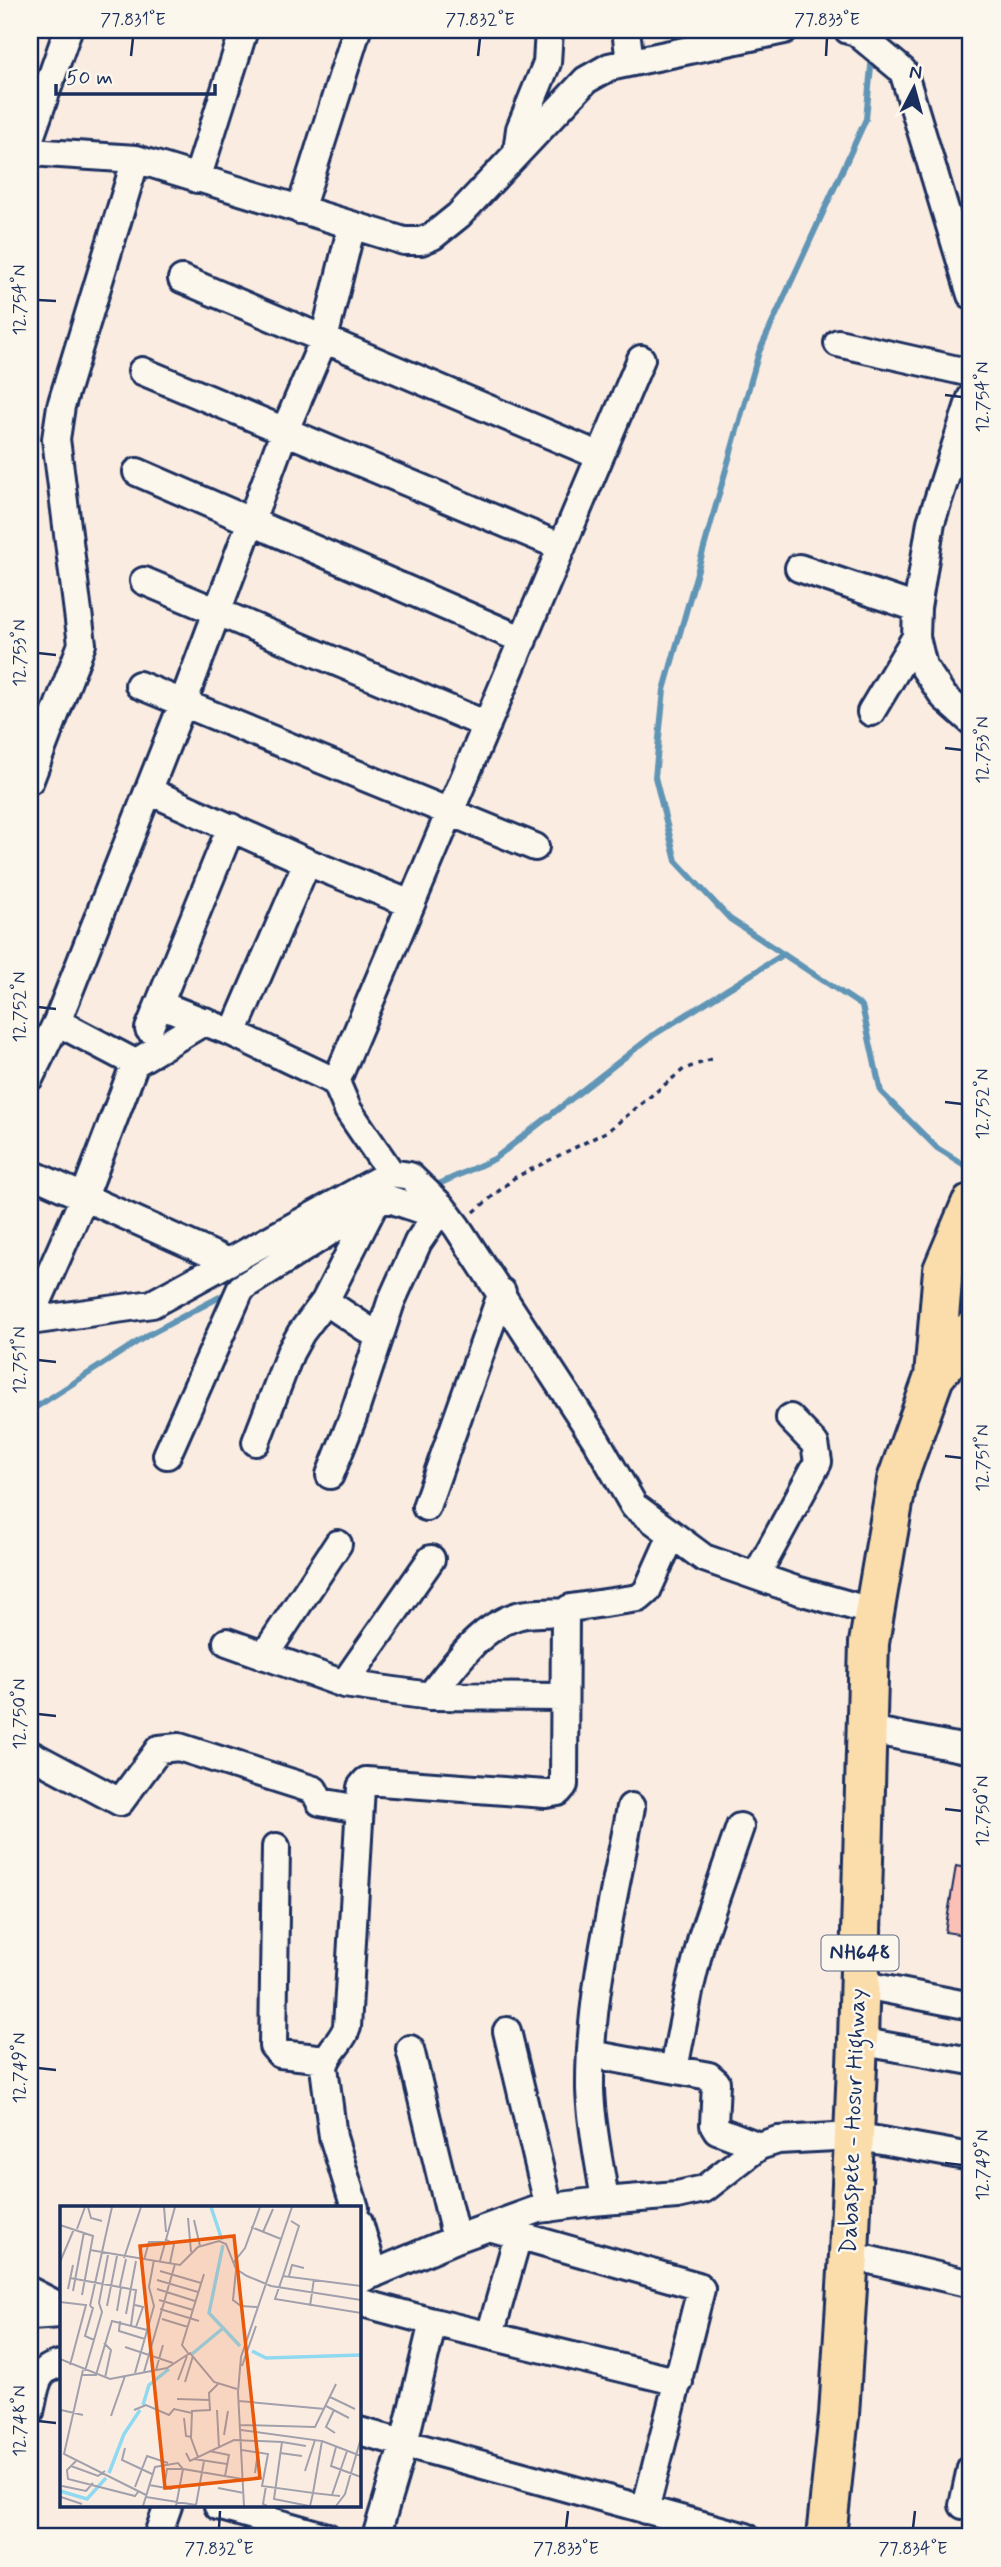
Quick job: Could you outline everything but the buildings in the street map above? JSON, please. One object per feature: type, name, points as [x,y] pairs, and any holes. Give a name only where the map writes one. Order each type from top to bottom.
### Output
[{"type":"highway","name":"Dabaspete - Hosur Highway","points":[[827,2537],[839,2415],[849,2255],[869,1643],[897,1480],[934,1377],[943,1270],[971,1204]]},
{"type":"highway","name":"Dabaspete - Hosur Highway","points":[[934,1377],[971,1331]]},
{"type":"street","points":[[30,138],[68,30]]},
{"type":"street","points":[[197,179],[244,30]]},
{"type":"street","points":[[300,210],[357,30]]},
{"type":"street","points":[[517,153],[520,129],[547,63],[549,30]]},
{"type":"street","points":[[626,30],[630,62]]},
{"type":"street","points":[[30,152],[136,159],[404,242],[421,241],[433,236],[459,215],[586,80],[609,67],[784,30]]},
{"type":"street","points":[[852,31],[903,71],[969,279]]},
{"type":"street","points":[[547,63],[586,80]]},
{"type":"street","points":[[30,780],[82,644],[56,439],[61,406],[136,159]]},
{"type":"street","points":[[30,1077],[57,1022],[183,703],[285,430],[324,339],[352,225]]},
{"type":"street","points":[[182,279],[600,456]]},
{"type":"street","points":[[838,343],[971,373]]},
{"type":"street","points":[[336,1082],[641,359]]},
{"type":"street","points":[[142,371],[562,547]]},
{"type":"street","points":[[971,398],[932,522],[917,608],[915,637],[923,666],[944,697],[971,721]]},
{"type":"street","points":[[137,472],[523,640]]},
{"type":"street","points":[[799,568],[917,608]]},
{"type":"street","points":[[144,580],[487,725]]},
{"type":"street","points":[[871,712],[915,637]]},
{"type":"street","points":[[139,685],[535,847]]},
{"type":"street","points":[[149,791],[307,862],[411,904]]},
{"type":"street","points":[[149,1029],[231,827]]},
{"type":"street","points":[[233,1033],[307,862]]},
{"type":"street","points":[[159,1004],[233,1033],[336,1082],[348,1110],[400,1174],[443,1213],[502,1292],[596,1440],[634,1506],[704,1558],[874,1612]]},
{"type":"street","points":[[30,1320],[84,1197],[135,1063],[205,1021]]},
{"type":"street","points":[[57,1022],[135,1063]]},
{"type":"street","points":[[30,1172],[229,1262]]},
{"type":"street","points":[[30,1320],[152,1304],[400,1174]]},
{"type":"street","points":[[167,1455],[241,1288],[376,1202],[389,1199],[443,1213]]},
{"type":"street","points":[[257,1442],[290,1353],[325,1301],[376,1202]]},
{"type":"street","points":[[330,1475],[353,1417],[391,1302],[418,1242],[443,1213]]},
{"type":"street","points":[[426,1507],[502,1292]]},
{"type":"street","points":[[325,1301],[379,1337]]},
{"type":"street","points":[[756,1576],[818,1462],[816,1444],[790,1418]]},
{"type":"street","points":[[430,1696],[467,1650],[491,1628],[518,1616],[565,1612],[570,1608],[639,1598],[647,1591],[672,1535]]},
{"type":"street","points":[[264,1656],[338,1544]]},
{"type":"street","points":[[344,1684],[431,1559]]},
{"type":"street","points":[[354,2206],[333,2137],[324,2067],[326,2059],[344,2036],[347,2027],[361,1787],[366,1781],[546,1794],[558,1792],[564,1785],[565,1612]]},
{"type":"street","points":[[227,1642],[344,1684],[430,1696],[564,1696]]},
{"type":"street","points":[[865,1729],[971,1750]]},
{"type":"street","points":[[30,1754],[120,1802],[159,1749],[178,1747],[314,1790],[320,1802],[359,1809]]},
{"type":"street","points":[[605,2201],[590,2092],[591,2054],[600,1974],[631,1807]]},
{"type":"street","points":[[674,2070],[702,1937],[740,1827]]},
{"type":"street","points":[[276,1847],[273,2046],[280,2054],[326,2059]]},
{"type":"street","points":[[859,1984],[971,2006]]},
{"type":"street","points":[[507,2031],[550,2208]]},
{"type":"street","points":[[858,2041],[971,2061]]},
{"type":"street","points":[[410,2049],[456,2239]]},
{"type":"street","points":[[591,2054],[709,2076],[716,2082],[714,2125],[717,2130],[759,2146]]},
{"type":"street","points":[[360,2230],[366,2277],[456,2239],[539,2209],[677,2195],[704,2189],[759,2146],[778,2140],[854,2136],[971,2157]]},
{"type":"street","points":[[489,2227],[698,2286],[701,2294],[645,2510]]},
{"type":"street","points":[[490,2335],[518,2235]]},
{"type":"street","points":[[849,2255],[971,2284]]},
{"type":"street","points":[[30,2291],[60,2306]]},
{"type":"street","points":[[360,2302],[679,2382]]},
{"type":"street","points":[[30,2316],[60,2314]]},
{"type":"street","points":[[376,2537],[404,2443],[433,2322]]},
{"type":"street","points":[[30,2412],[39,2374],[49,2366],[60,2364]]},
{"type":"street","points":[[360,2431],[746,2537]]},
{"type":"street","points":[[963,2505],[971,2468]]},
{"type":"street","points":[[157,2537],[167,2508]]},
{"type":"street","points":[[225,2508],[327,2537]]},
{"type":"path","points":[[443,1213],[608,1131],[684,1069],[712,1059]]},
{"type":"waterway","points":[[872,56],[866,119],[759,352],[664,690],[655,777],[676,861],[730,919],[862,1006],[881,1092],[937,1148],[971,1169]]},
{"type":"waterway","points":[[430,1188],[494,1159],[652,1036],[784,954]]},
{"type":"waterway","points":[[30,1411],[148,1335],[231,1291]]}]
